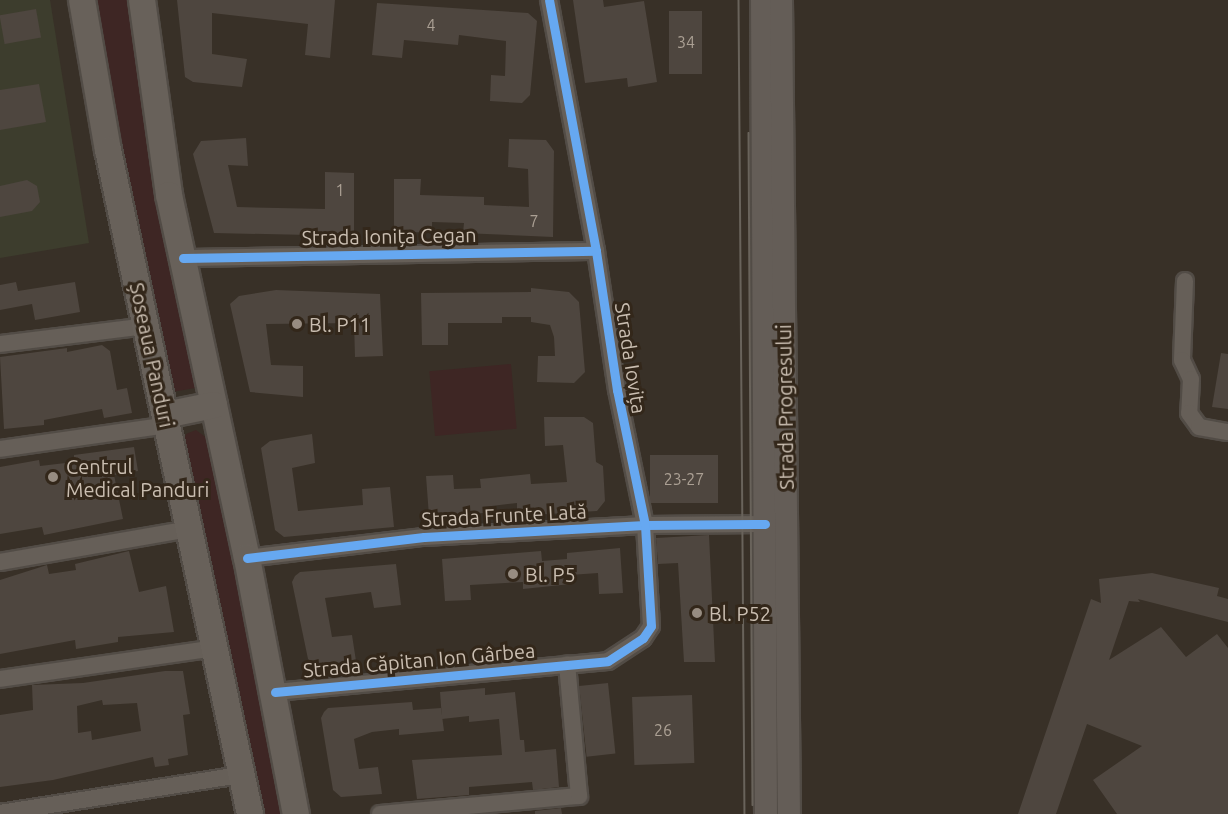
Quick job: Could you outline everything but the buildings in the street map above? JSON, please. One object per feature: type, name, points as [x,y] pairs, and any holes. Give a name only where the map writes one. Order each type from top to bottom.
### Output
[{"type":"main road","name":"Șoseaua Panduri","points":[[82,0],[108,150],[250,814]]},
{"type":"main road","points":[[142,0],[156,115],[183,258],[275,692],[296,814]]},
{"type":"main road","name":"Strada Progresului","points":[[762,0],[776,524],[789,814]]},
{"type":"main road","name":"Strada Progresului","points":[[766,814],[776,524],[781,0]]},
{"type":"main road","points":[[166,420],[214,405]]},
{"type":"street","name":"Strada Iovița","points":[[549,0],[596,251],[617,390],[645,525],[651,626],[643,638],[608,661],[567,665]]},
{"type":"street","name":"Strada Ionița Cegan","points":[[183,258],[596,251]]},
{"type":"street","points":[[1185,280],[1182,360],[1191,379],[1190,413],[1199,427],[1228,432]]},
{"type":"street","points":[[0,344],[146,326]]},
{"type":"street","points":[[0,449],[166,420]]},
{"type":"street","name":"Strada Frunte Lată","points":[[247,558],[424,537],[645,525],[776,524]]},
{"type":"street","points":[[0,562],[190,529]]},
{"type":"street","points":[[0,679],[214,648]]},
{"type":"street","points":[[380,814],[579,796],[567,665]]},
{"type":"street","name":"Strada Căpitan Ion Gârbea","points":[[275,692],[567,665]]},
{"type":"street","points":[[0,813],[241,775]]},
{"type":"shaded area","points":[[0,0],[50,0],[89,243],[0,258]]},
{"type":"shaded area","points":[[96,0],[134,0],[201,387],[172,392],[112,116]]},
{"type":"shaded area","points":[[511,364],[517,429],[435,436],[429,371]]},
{"type":"shaded area","points":[[196,430],[212,442],[287,814],[261,814],[182,448],[186,434]]},
{"type":"tram line","points":[[739,0],[745,814]]},
{"type":"tram line","points":[[749,133],[753,805]]},
{"type":"cycle path","points":[[275,692],[608,661],[643,638],[651,626],[645,525],[617,390],[596,251],[549,0]]},
{"type":"cycle path","points":[[183,258],[596,251]]},
{"type":"cycle path","points":[[247,558],[424,537],[645,525],[765,524]]},
{"type":"place","name":"Bl. P11","points":[[297,324]]},
{"type":"place","name":"Centrul Medical Panduri","points":[[53,477]]},
{"type":"place","name":"Bl. P5","points":[[513,574]]},
{"type":"place","name":"Bl. P52","points":[[697,613]]}]
